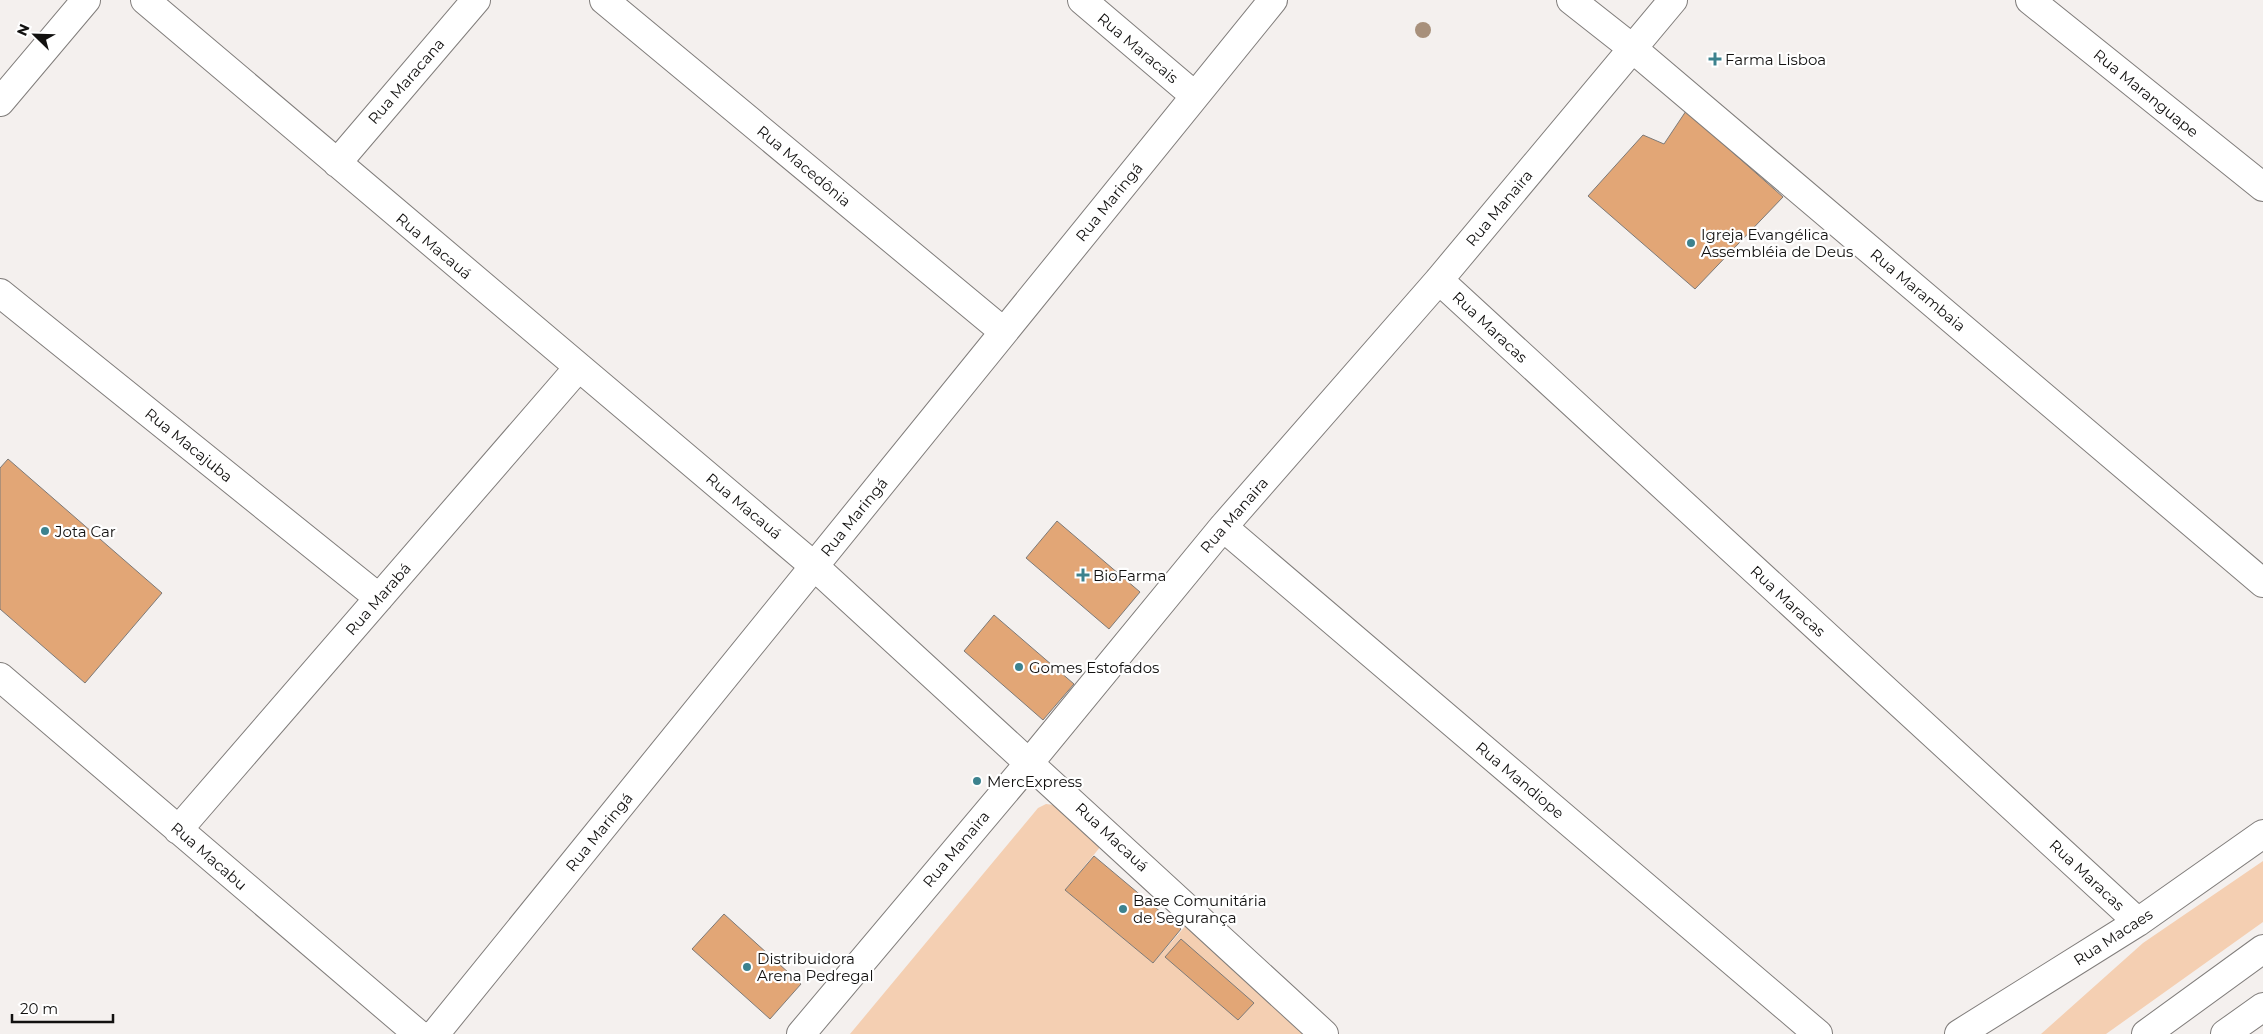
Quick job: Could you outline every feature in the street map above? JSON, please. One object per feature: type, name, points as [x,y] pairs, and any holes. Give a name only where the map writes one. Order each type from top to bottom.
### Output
[{"type":"street","points":[[0,102],[86,0]]},
{"type":"street","name":"Rua Macauá","points":[[145,0],[814,566],[1030,762],[1324,1034]]},
{"type":"street","name":"Rua Maracana","points":[[336,163],[476,0]]},
{"type":"street","name":"Rua Macedônia","points":[[604,0],[1004,332]]},
{"type":"street","name":"Rua Maracais","points":[[1082,0],[1195,96]]},
{"type":"street","name":"Rua Maringá","points":[[435,1034],[1273,0]]},
{"type":"street","name":"Rua Marambaia","points":[[1571,0],[1632,48],[2263,583]]},
{"type":"street","name":"Rua Manaira","points":[[801,1034],[1030,762],[1223,526],[1439,280],[1673,0]]},
{"type":"street","name":"Rua Maranguape","points":[[2030,0],[2263,187]]},
{"type":"street","name":"Rua Maracas","points":[[1439,280],[2138,922]]},
{"type":"street","name":"Rua Macajuba","points":[[0,292],[379,598]]},
{"type":"street","name":"Rua Marabá","points":[[178,830],[578,368]]},
{"type":"street","name":"Rua Mandiope","points":[[1223,526],[1818,1034]]},
{"type":"street","name":"Rua Macabu","points":[[0,677],[418,1034]]},
{"type":"street","name":"Rua Macaes","points":[[1960,1034],[2138,922],[2263,834]]},
{"type":"street","points":[[2146,1034],[2263,949]]},
{"type":"street","points":[[2225,1034],[2263,1007]]},
{"type":"shaded area","points":[[1046,804],[1054,805],[1101,846],[1065,890],[1153,963],[1188,923],[1310,1034],[850,1034],[1038,808]]},
{"type":"shaded area","points":[[2263,861],[2263,922],[2106,1034],[2041,1034],[2143,943]]},
{"type":"building","name":"Igreja Evangélica Assembléia de Deus","points":[[1686,111],[1783,197],[1695,289],[1588,196],[1643,135],[1664,144]]},
{"type":"building","name":"Jota Car","points":[[8,459],[162,593],[85,683],[0,609],[0,468]]},
{"type":"building","name":"BioFarma","points":[[1057,521],[1140,592],[1109,629],[1026,558]]},
{"type":"building","name":"Gomes Estofados","points":[[994,615],[1074,684],[1043,720],[964,651]]},
{"type":"building","name":"Base Comunitária de Segurança","points":[[1094,856],[1181,929],[1153,963],[1065,890]]},
{"type":"building","name":"Distribuidora Arena Pedregal","points":[[724,914],[801,984],[770,1019],[692,949]]},
{"type":"building","points":[[1181,939],[1254,1003],[1238,1020],[1165,957]]},
{"type":"place","name":"Farma Lisboa","points":[[1715,59]]},
{"type":"place","name":"Igreja Evangélica Assembléia de Deus","points":[[1691,243]]},
{"type":"place","name":"Jota Car","points":[[45,531]]},
{"type":"place","name":"BioFarma","points":[[1083,575]]},
{"type":"place","name":"Gomes Estofados","points":[[1019,667]]},
{"type":"place","name":"MercExpress","points":[[977,781]]},
{"type":"place","name":"Base Comunitária de Segurança","points":[[1123,909]]},
{"type":"place","name":"Distribuidora Arena Pedregal","points":[[747,967]]}]
